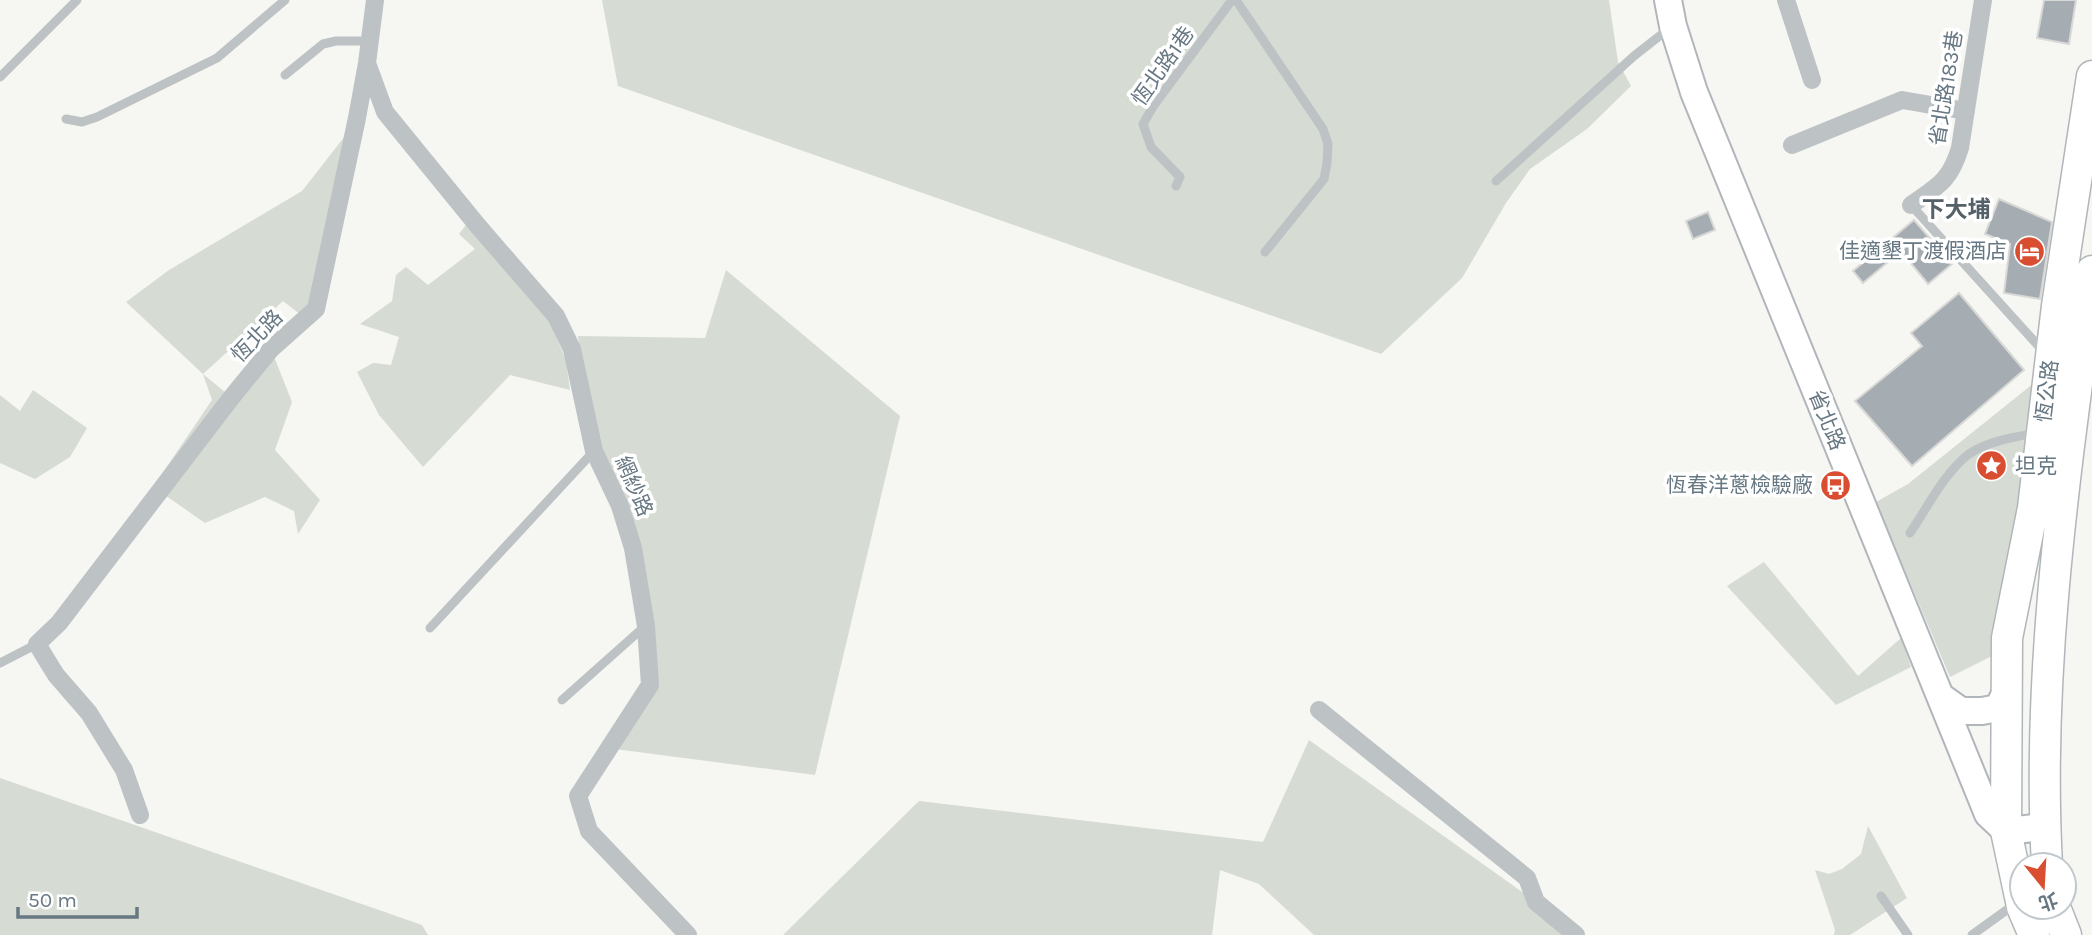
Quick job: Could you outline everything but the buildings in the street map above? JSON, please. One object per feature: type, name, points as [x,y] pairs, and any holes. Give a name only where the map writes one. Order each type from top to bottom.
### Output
[{"type":"main road","name":"省北路","points":[[1668,0],[1673,26],[1694,92],[1988,814],[2006,831],[2010,851]]},
{"type":"main road","name":"恆公路","points":[[2044,827],[2048,639],[2080,403],[2076,307],[2092,76]]},
{"type":"main road","name":"恆公路","points":[[2006,831],[2007,638],[2033,508],[2051,360],[2092,271]]},
{"type":"main road","points":[[1940,696],[1961,711],[1982,711],[1998,708],[2007,690]]},
{"type":"main road","points":[[2006,831],[2044,827],[2045,851]]},
{"type":"street","name":"恆北路","points":[[37,644],[59,623],[271,349],[316,309],[367,63],[376,0]]},
{"type":"street","points":[[1786,0],[1812,80]]},
{"type":"street","name":"省北路183巷","points":[[1912,205],[1946,180],[1954,168],[1960,148],[1983,0]]},
{"type":"street","name":"網紗路","points":[[367,63],[384,113],[556,316],[572,349],[594,451],[620,506],[630,537],[646,626],[650,685],[579,796],[589,831],[688,935]]},
{"type":"street","points":[[1792,145],[1902,100],[1966,111]]},
{"type":"street","points":[[37,644],[56,675],[89,713],[117,759],[140,815]]},
{"type":"street","points":[[1319,710],[1527,878],[1536,902],[1576,935]]},
{"type":"lane","points":[[0,77],[77,0]]},
{"type":"lane","points":[[66,119],[82,122],[97,117],[216,58],[285,0]]},
{"type":"lane","points":[[1234,0],[1323,129],[1328,144],[1324,179],[1265,252]]},
{"type":"lane","name":"恆北路1巷","points":[[1176,186],[1180,177],[1151,147],[1143,124],[1154,105],[1234,0]]},
{"type":"lane","points":[[1496,181],[1634,56],[1673,26]]},
{"type":"lane","points":[[285,75],[323,44],[336,41],[370,41]]},
{"type":"lane","points":[[1912,205],[2051,360]]},
{"type":"lane","points":[[1910,533],[1952,469],[1970,453],[2003,440],[2042,432]]},
{"type":"lane","points":[[430,628],[594,451]]},
{"type":"lane","points":[[562,700],[646,626]]},
{"type":"lane","points":[[0,663],[37,644]]},
{"type":"lane","points":[[1881,896],[1908,935]]},
{"type":"lane","points":[[1972,935],[2008,913]]},
{"type":"shaded area","points":[[602,0],[1609,0],[1618,62],[1631,86],[1587,129],[1530,169],[1506,203],[1462,278],[1381,354],[618,86]]},
{"type":"shaded area","points":[[349,131],[305,318],[283,301],[203,374],[126,302],[169,270],[302,191]]},
{"type":"shaded area","points":[[468,222],[543,306],[566,360],[570,390],[510,375],[423,467],[379,415],[357,372],[373,363],[391,365],[399,337],[360,324],[392,301],[396,275],[406,267],[428,285],[475,249],[459,234]]},
{"type":"shaded area","points":[[726,270],[900,416],[815,775],[607,748],[650,685],[646,626],[600,463],[594,451],[578,336],[705,338]]},
{"type":"shaded area","points":[[271,349],[292,402],[275,450],[320,500],[298,534],[294,511],[265,497],[205,523],[162,493],[151,490],[212,400],[203,374],[231,397]]},
{"type":"shaded area","points":[[2039,379],[1994,655],[1950,677],[1876,502],[1908,484]]},
{"type":"shaded area","points":[[33,390],[87,428],[70,457],[35,479],[0,463],[0,395],[20,411]]},
{"type":"shaded area","points":[[1764,562],[1858,676],[1901,638],[1911,667],[1836,705],[1727,586]]},
{"type":"shaded area","points":[[1309,740],[1536,902],[1576,935],[1314,935],[1259,884],[1220,870],[1212,935],[783,935],[919,801],[1263,842]]},
{"type":"shaded area","points":[[0,778],[422,925],[428,935],[0,935]]},
{"type":"shaded area","points":[[1868,826],[1907,898],[1850,935],[1834,935],[1835,930],[1815,870],[1829,874],[1842,869],[1861,854]]},
{"type":"place","name":"佳適墾丁渡假酒店","points":[[2030,251]]},
{"type":"place","name":"坦克","points":[[1992,466]]},
{"type":"place","name":"恆春洋蔥檢驗廠","points":[[1836,485]]},
{"type":"district","name":"下大埔","points":[[1956,209]]}]
